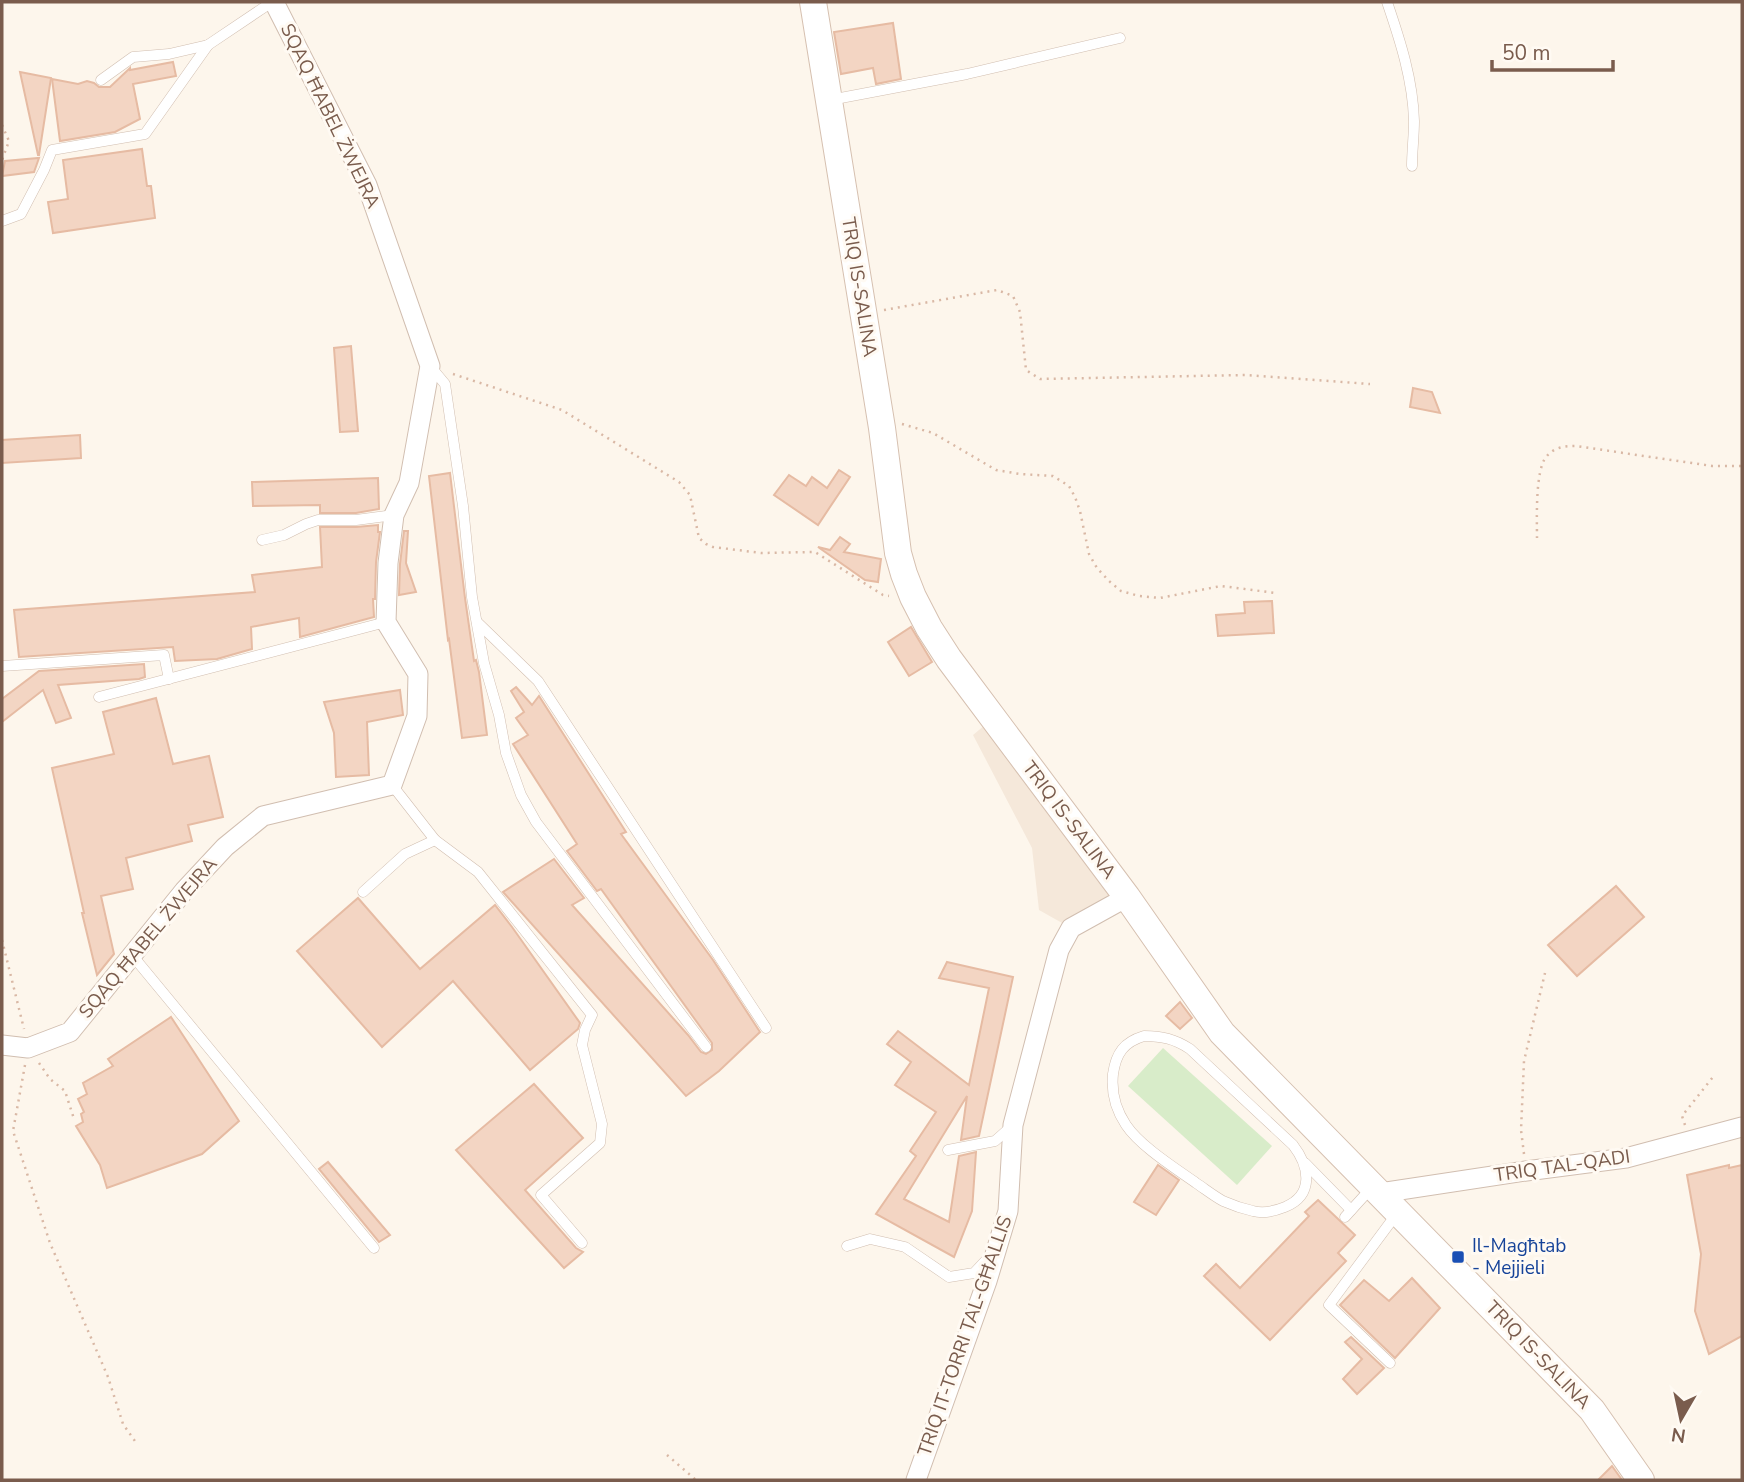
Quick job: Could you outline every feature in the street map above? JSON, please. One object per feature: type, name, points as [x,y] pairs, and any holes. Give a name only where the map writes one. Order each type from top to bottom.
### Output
[{"type":"main road","name":"TRIQ IS-SALINA","points":[[813,2],[882,428],[898,552],[904,574],[929,628],[948,659],[1127,897],[1222,1033],[1592,1410],[1641,1480]]},
{"type":"street","name":"SQAQ ĦABEL ŻWEJRA","points":[[273,2],[367,184],[430,366],[409,483],[394,515],[388,563],[386,622]]},
{"type":"street","points":[[386,622],[418,674],[417,716],[392,785]]},
{"type":"street","name":"SQAQ ĦABEL ŻWEJRA","points":[[28,1048],[70,1032],[184,891],[225,847],[263,816],[392,785]]},
{"type":"street","name":"TRIQ IT-TORRI TAL-GĦALLIS","points":[[916,1480],[1009,1212],[1013,1125],[1059,950],[1071,928],[1127,897]]},
{"type":"street","points":[[2,1045],[28,1048]]},
{"type":"street","name":"TRIQ TAL-QADI","points":[[1384,1197],[1526,1171],[1626,1158],[1742,1127]]},
{"type":"lane","points":[[102,80],[133,57],[170,54],[208,45],[273,2]]},
{"type":"lane","points":[[1387,2],[1401,42],[1412,97],[1412,166]]},
{"type":"lane","points":[[828,100],[967,74],[1120,38]]},
{"type":"lane","points":[[2,221],[20,214],[52,150],[145,134],[208,45]]},
{"type":"lane","points":[[430,366],[445,384],[476,622],[506,753],[521,795],[536,822],[706,1047]]},
{"type":"lane","points":[[262,540],[284,535],[318,520],[356,520],[394,515]]},
{"type":"lane","points":[[99,697],[386,622]]},
{"type":"lane","points":[[476,622],[538,681],[766,1028]]},
{"type":"lane","points":[[2,666],[164,655],[169,679]]},
{"type":"lane","points":[[392,785],[435,840],[478,872],[592,1015],[582,1045],[602,1124],[600,1143],[541,1195],[582,1243]]},
{"type":"lane","points":[[363,892],[405,854],[435,840]]},
{"type":"lane","points":[[132,955],[374,1248]]},
{"type":"lane","points":[[1303,1161],[1306,1178],[1303,1192],[1299,1200],[1289,1206],[1268,1212],[1254,1212],[1221,1200],[1149,1148],[1128,1128],[1118,1112],[1113,1090],[1118,1055],[1129,1042],[1144,1036],[1163,1036],[1181,1043],[1293,1145],[1303,1161],[1348,1213],[1384,1197]]},
{"type":"lane","points":[[948,1150],[995,1141],[1013,1125]]},
{"type":"lane","points":[[1384,1197],[1329,1305],[1390,1363]]},
{"type":"lane","points":[[847,1246],[870,1239],[905,1247],[949,1277],[974,1273],[997,1248]]},
{"type":"path","points":[[2,125],[9,141],[2,160]]},
{"type":"path","points":[[863,314],[997,290],[1013,296],[1017,304],[1026,370],[1040,379],[1245,375],[1370,384]]},
{"type":"path","points":[[430,366],[562,410],[679,482],[690,495],[699,538],[706,544],[761,552],[815,552],[883,595],[900,599],[914,597]]},
{"type":"path","points":[[882,428],[901,424],[933,433],[996,470],[1053,476],[1069,486],[1080,511],[1089,554],[1097,568],[1121,591],[1160,598],[1221,586],[1276,593]]},
{"type":"path","points":[[1537,538],[1537,500],[1543,463],[1547,455],[1563,446],[1712,466],[1742,466]]},
{"type":"path","points":[[2,940],[28,1048],[50,1079],[65,1091],[74,1119]]},
{"type":"path","points":[[1526,1171],[1521,1130],[1524,1061],[1545,973]]},
{"type":"path","points":[[28,1048],[13,1131],[50,1243],[107,1377],[123,1424],[137,1444]]},
{"type":"path","points":[[1690,1141],[1682,1116],[1713,1077]]},
{"type":"path","points":[[667,1455],[696,1480]]},
{"type":"shaded area","points":[[985,725],[1127,897],[1071,928],[1039,910],[1032,848],[973,735]]},
{"type":"green space","points":[[1163,1048],[1272,1146],[1237,1185],[1128,1086]]},
{"type":"building","points":[[893,23],[901,79],[876,84],[873,68],[841,74],[834,32]]},
{"type":"building","points":[[173,62],[176,76],[133,84],[140,119],[115,132],[60,141],[52,79],[78,84],[87,81],[99,87],[110,87],[130,68]]},
{"type":"building","points":[[20,72],[51,78],[39,155],[38,155]]},
{"type":"building","points":[[142,149],[155,218],[53,233],[48,202],[68,199],[63,160]]},
{"type":"building","points":[[39,158],[34,172],[2,176],[5,161]]},
{"type":"building","points":[[351,346],[358,431],[340,432],[334,348]]},
{"type":"building","points":[[1413,388],[1432,392],[1440,413],[1410,407]]},
{"type":"building","points":[[80,435],[81,458],[2,463],[2,440]]},
{"type":"building","points":[[839,470],[850,477],[818,525],[774,495],[789,475],[806,486],[812,477],[827,488]]},
{"type":"building","points":[[450,473],[465,598],[487,735],[462,738],[429,476]]},
{"type":"building","points":[[378,478],[379,509],[356,513],[320,513],[320,505],[253,506],[252,482]]},
{"type":"building","points":[[378,525],[380,532],[373,599],[374,617],[300,637],[299,618],[251,627],[252,649],[217,659],[175,661],[173,647],[19,657],[14,610],[255,592],[252,575],[322,567],[320,527]]},
{"type":"building","points":[[404,531],[408,531],[406,563],[416,592],[399,595],[400,564]]},
{"type":"building","points":[[840,537],[850,544],[844,552],[881,559],[878,582],[865,580],[818,547],[830,550]]},
{"type":"building","points":[[1272,601],[1274,633],[1218,636],[1216,615],[1245,613],[1244,602]]},
{"type":"building","points":[[911,627],[932,662],[909,676],[888,642]]},
{"type":"building","points":[[144,664],[145,677],[139,679],[58,685],[71,718],[56,723],[43,690],[2,722],[2,699],[39,671]]},
{"type":"building","points":[[516,687],[532,705],[539,696],[626,832],[621,834],[713,960],[760,1032],[719,1071],[686,1096],[503,892],[554,859],[584,898],[572,905],[701,1052],[706,1054],[712,1050],[712,1043],[601,889],[597,891],[567,851],[577,844],[513,744],[528,735],[516,718],[524,712],[511,691]]},
{"type":"building","points":[[400,690],[403,715],[367,722],[369,775],[336,777],[334,733],[324,702]]},
{"type":"building","points":[[156,698],[173,764],[209,756],[223,817],[188,825],[192,841],[126,858],[133,889],[101,896],[114,954],[97,975],[52,768],[114,754],[103,712]]},
{"type":"building","points":[[1616,886],[1644,917],[1577,976],[1548,945]]},
{"type":"building","points":[[358,898],[420,969],[495,905],[580,1023],[578,1029],[530,1070],[453,981],[382,1047],[297,951]]},
{"type":"building","points":[[947,962],[1013,977],[979,1136],[961,1140],[967,1096],[904,1199],[949,1222],[959,1156],[976,1152],[972,1211],[954,1257],[876,1214],[916,1156],[910,1151],[936,1112],[895,1085],[911,1062],[887,1044],[898,1031],[969,1085],[989,988],[939,978]]},
{"type":"building","points":[[1180,1002],[1192,1018],[1180,1029],[1166,1016]]},
{"type":"building","points":[[171,1017],[239,1121],[202,1154],[107,1188],[100,1165],[76,1126],[83,1122],[81,1114],[84,1112],[78,1099],[87,1094],[83,1083],[113,1066],[108,1059]]},
{"type":"building","points":[[534,1084],[583,1138],[525,1190],[576,1248],[583,1252],[564,1268],[456,1150]]},
{"type":"building","points":[[328,1162],[390,1235],[379,1242],[319,1169]]},
{"type":"building","points":[[1158,1165],[1179,1180],[1156,1215],[1134,1202]]},
{"type":"building","points":[[1729,1165],[1729,1168],[1742,1165],[1742,1336],[1709,1354],[1695,1311],[1701,1254],[1687,1175]]},
{"type":"building","points":[[1318,1200],[1355,1235],[1338,1253],[1346,1261],[1270,1340],[1204,1276],[1216,1264],[1240,1288],[1309,1216],[1305,1212]]},
{"type":"building","points":[[1412,1278],[1440,1308],[1395,1358],[1340,1305],[1364,1280],[1389,1301]]},
{"type":"building","points":[[1351,1337],[1384,1368],[1357,1394],[1343,1379],[1362,1359],[1345,1342]]},
{"type":"building","points":[[1612,1466],[1622,1480],[1598,1480]]},
{"type":"place","name":"Il-Magħtab - Mejjieli","points":[[1458,1257]]}]
